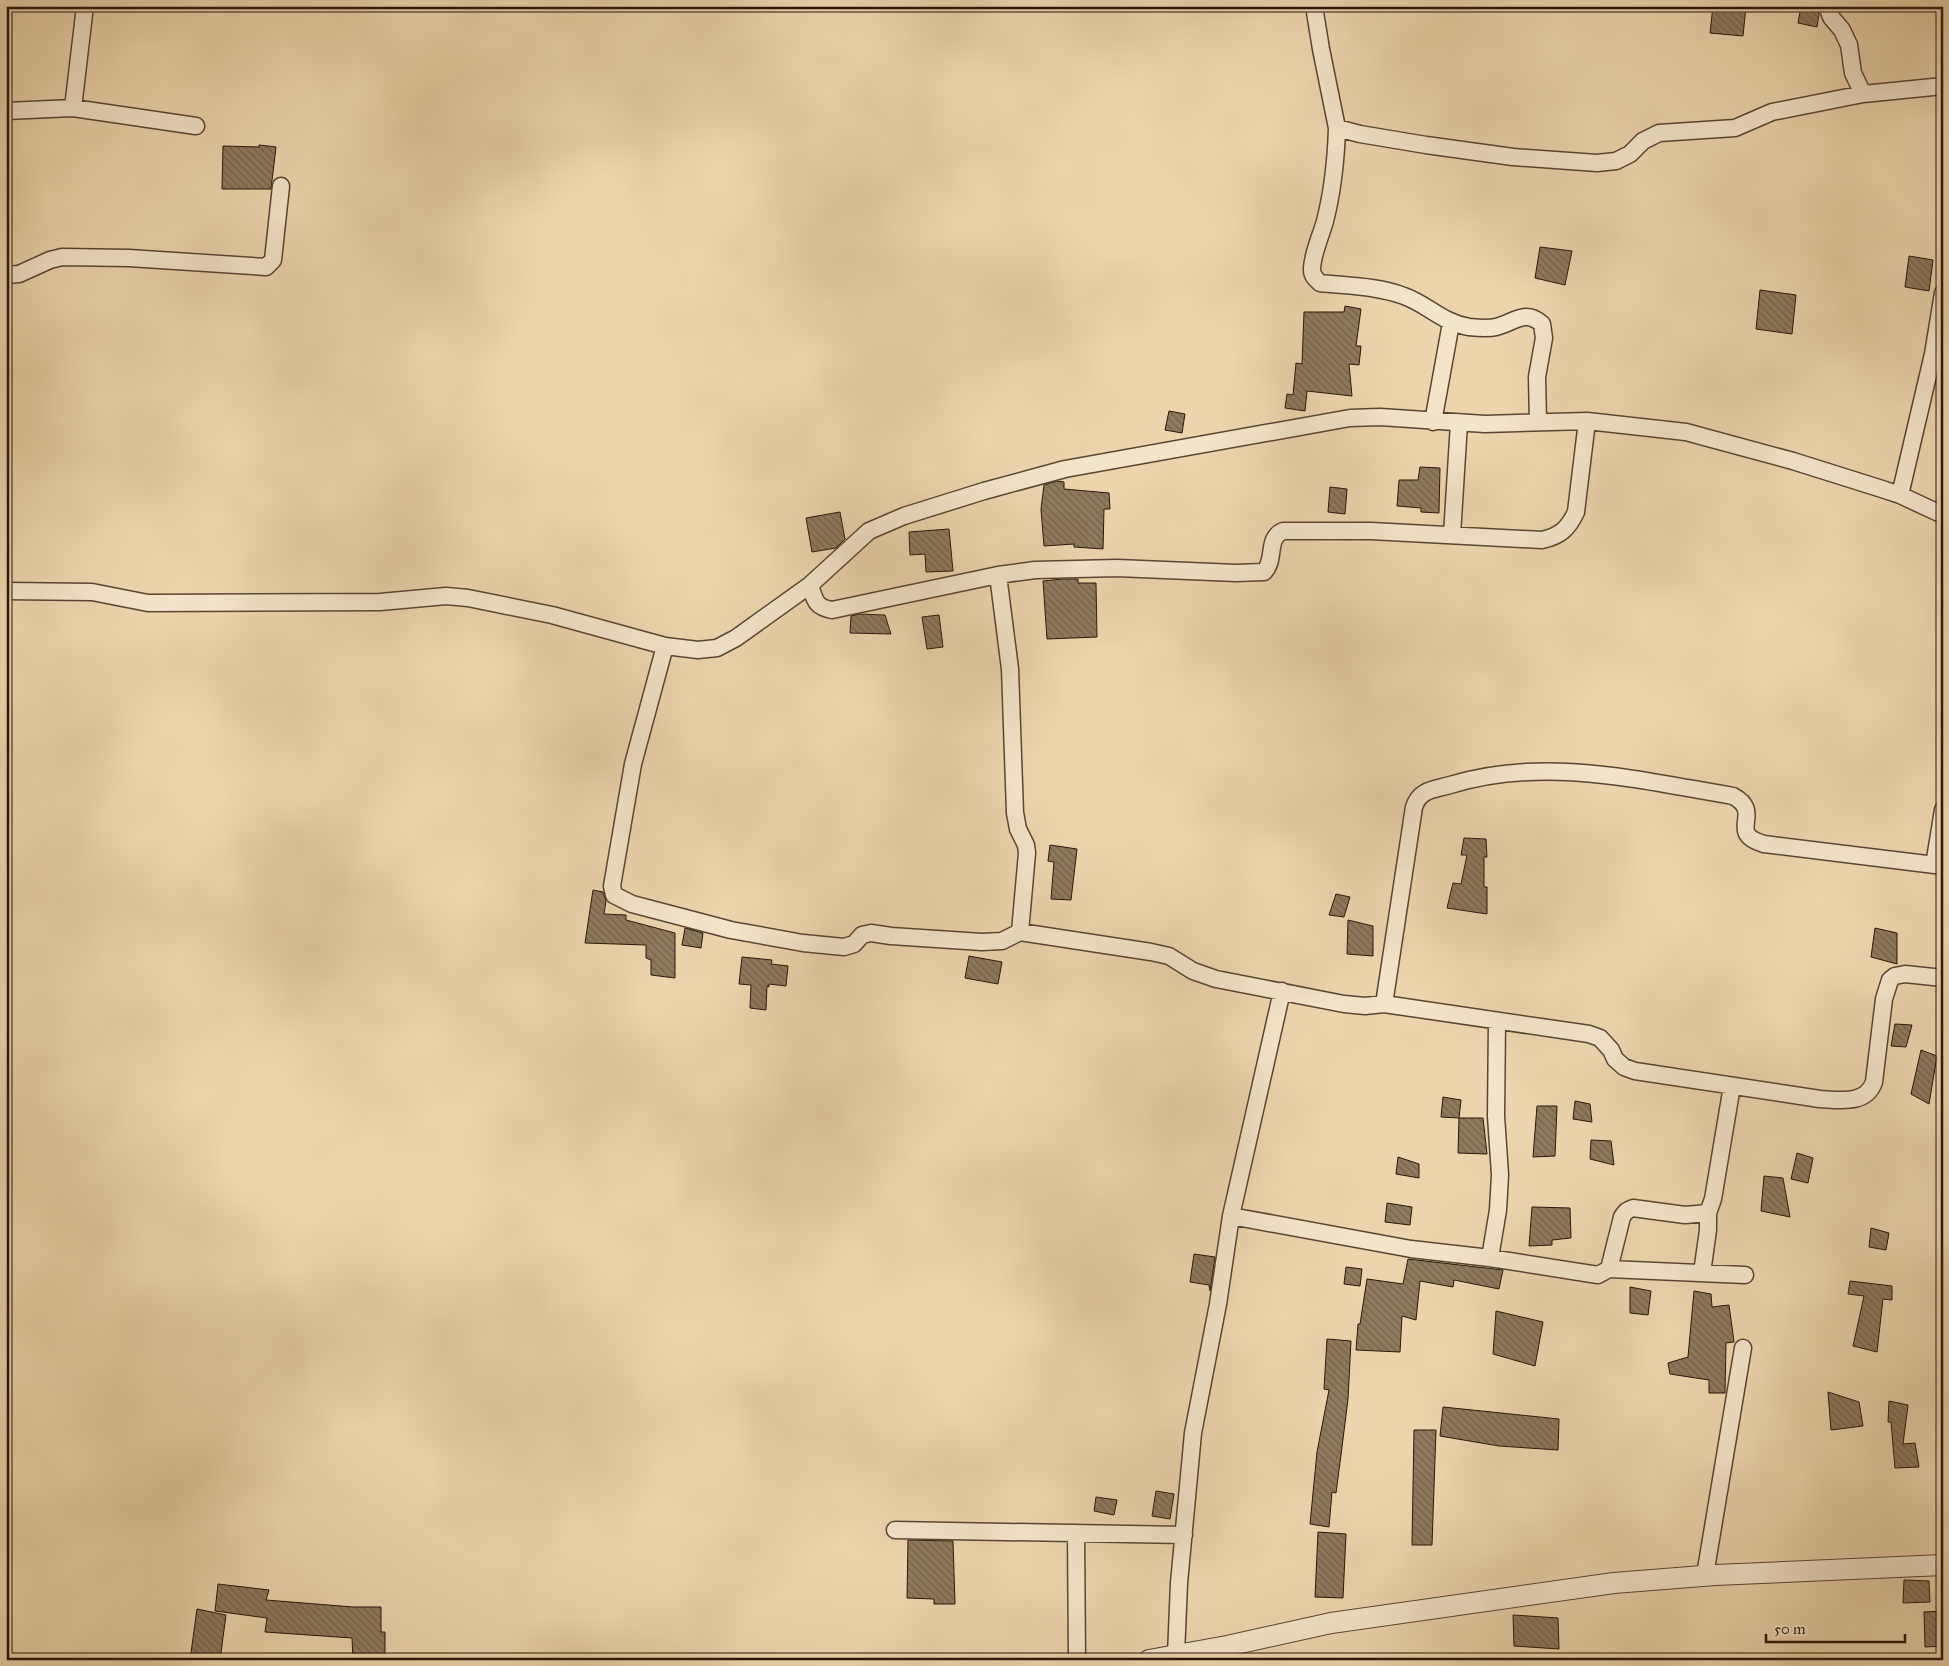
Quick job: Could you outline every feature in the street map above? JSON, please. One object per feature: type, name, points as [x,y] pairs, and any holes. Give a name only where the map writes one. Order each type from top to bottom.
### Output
[{"type":"street","points":[[73,108],[86,6]]},
{"type":"street","points":[[1314,6],[1337,128],[1336,167],[1326,219],[1313,263],[1312,272],[1314,277],[1320,282],[1372,288],[1405,296],[1451,323],[1469,327],[1496,327],[1525,316],[1534,317],[1542,324],[1544,338],[1538,377],[1538,422]]},
{"type":"street","points":[[1827,6],[1831,17],[1842,30],[1850,45],[1853,73],[1863,94]]},
{"type":"street","points":[[1337,128],[1360,134],[1426,145],[1513,157],[1606,162],[1616,161],[1630,154],[1643,141],[1659,133],[1735,128],[1772,112],[1863,94],[1943,86]]},
{"type":"street","points":[[6,110],[73,108],[196,126]]},
{"type":"street","points":[[6,275],[19,274],[50,260],[62,257],[129,258],[266,267],[273,260],[281,186]]},
{"type":"street","points":[[1900,495],[1933,354],[1943,293]]},
{"type":"street","points":[[1433,422],[1451,323]]},
{"type":"street","points":[[6,591],[92,592],[148,603],[380,602],[446,596],[468,598],[552,615],[664,646],[698,650],[717,648],[736,638],[810,585],[869,531],[904,516],[984,491],[1065,469],[1350,418],[1380,417],[1433,422],[1514,424],[1587,421],[1686,432],[1793,460],[1900,495],[1943,515]]},
{"type":"street","points":[[810,585],[816,602],[821,608],[832,610],[998,575],[1036,570],[1117,568],[1236,573],[1264,572],[1269,565],[1273,539],[1275,535],[1283,532],[1372,531],[1542,540],[1561,534],[1570,526],[1576,512],[1587,421]]},
{"type":"street","points":[[1452,535],[1459,423]]},
{"type":"street","points":[[998,575],[1010,669],[1015,812],[1018,828],[1028,853],[1020,932]]},
{"type":"street","points":[[664,646],[633,764],[612,886],[614,895],[632,904],[731,930],[803,943],[844,947],[854,944],[862,935],[871,933],[982,942],[1002,941],[1020,932],[1151,952],[1169,956],[1193,971],[1216,979],[1344,1004],[1364,1006],[1384,1004],[1589,1034],[1600,1038],[1624,1067],[1635,1071],[1820,1099],[1844,1100],[1866,1095],[1871,1090],[1874,1082],[1884,999],[1890,980],[1895,976],[1905,974],[1943,978]]},
{"type":"street","points":[[1384,1004],[1414,807],[1417,798],[1424,792],[1463,781],[1514,772],[1601,773],[1732,796],[1741,800],[1746,806],[1745,830],[1747,836],[1754,841],[1764,844],[1939,865],[1943,810]]},
{"type":"street","points":[[1176,1655],[1193,1433],[1218,1304],[1231,1216],[1282,991]]},
{"type":"street","points":[[1490,1258],[1498,1210],[1500,1175],[1496,1116],[1496,1021]]},
{"type":"street","points":[[1702,1273],[1708,1230],[1708,1213],[1713,1199],[1732,1086]]},
{"type":"street","points":[[1609,1268],[1622,1217],[1628,1209],[1633,1208],[1685,1215],[1708,1213]]},
{"type":"street","points":[[1231,1216],[1411,1250],[1490,1258],[1587,1274],[1598,1275],[1609,1268],[1745,1275]]},
{"type":"street","points":[[1705,1575],[1743,1348]]},
{"type":"street","points":[[895,1530],[1184,1535]]},
{"type":"street","points":[[1076,1533],[1077,1660]]},
{"type":"street","points":[[1149,1660],[1176,1655],[1228,1653],[1331,1623],[1614,1582],[1705,1575],[1943,1565]]},
{"type":"building","points":[[1713,6],[1746,6],[1743,36],[1710,33]]},
{"type":"building","points":[[1801,6],[1817,6],[1819,14],[1817,27],[1798,23]]},
{"type":"building","points":[[259,145],[276,147],[271,189],[222,189],[223,146],[259,147]]},
{"type":"building","points":[[1540,247],[1572,251],[1565,285],[1535,278]]},
{"type":"building","points":[[1909,256],[1933,260],[1929,291],[1905,287]]},
{"type":"building","points":[[1760,290],[1796,295],[1792,334],[1756,329]]},
{"type":"building","points":[[1345,306],[1361,309],[1356,346],[1361,346],[1359,365],[1349,364],[1352,396],[1307,391],[1305,411],[1285,408],[1287,394],[1293,395],[1296,363],[1302,364],[1304,312],[1344,312]]},
{"type":"building","points":[[1169,411],[1185,414],[1182,433],[1165,430]]},
{"type":"building","points":[[1420,467],[1440,468],[1439,513],[1421,512],[1421,508],[1397,506],[1399,480],[1418,480]]},
{"type":"building","points":[[1057,481],[1064,482],[1064,489],[1109,493],[1110,509],[1104,509],[1103,549],[1074,547],[1074,544],[1044,546],[1041,509],[1044,485]]},
{"type":"building","points":[[1330,487],[1347,489],[1345,514],[1328,512]]},
{"type":"building","points":[[840,512],[845,539],[836,548],[812,552],[806,518]]},
{"type":"building","points":[[949,529],[953,571],[926,572],[925,554],[910,555],[909,532]]},
{"type":"building","points":[[1078,579],[1078,583],[1096,583],[1097,637],[1047,639],[1043,581]]},
{"type":"building","points":[[860,614],[885,615],[891,634],[850,633],[851,616]]},
{"type":"building","points":[[939,615],[943,647],[927,649],[922,617]]},
{"type":"building","points":[[1464,838],[1486,839],[1487,857],[1484,857],[1484,887],[1487,887],[1487,914],[1447,908],[1453,883],[1461,884],[1467,855],[1461,855]]},
{"type":"building","points":[[1050,845],[1077,849],[1071,900],[1051,899],[1054,862],[1048,861]]},
{"type":"building","points":[[593,890],[603,892],[606,901],[604,914],[626,915],[626,920],[675,933],[675,978],[651,975],[651,960],[646,958],[646,945],[585,943]]},
{"type":"building","points":[[1336,894],[1350,897],[1344,917],[1329,915]]},
{"type":"building","points":[[1348,920],[1373,926],[1373,956],[1347,954]]},
{"type":"building","points":[[685,928],[703,933],[701,948],[682,945]]},
{"type":"building","points":[[1875,928],[1897,933],[1897,964],[1871,957]]},
{"type":"building","points":[[969,956],[1002,962],[998,984],[965,978]]},
{"type":"building","points":[[742,957],[772,960],[771,964],[788,966],[786,986],[769,984],[769,987],[767,986],[766,1010],[750,1008],[751,985],[739,984]]},
{"type":"building","points":[[1895,1024],[1912,1025],[1906,1047],[1891,1046]]},
{"type":"building","points":[[1921,1050],[1937,1056],[1929,1104],[1911,1094]]},
{"type":"building","points":[[1443,1097],[1461,1100],[1459,1118],[1441,1117]]},
{"type":"building","points":[[1575,1101],[1590,1104],[1592,1122],[1573,1119]]},
{"type":"building","points":[[1537,1106],[1557,1106],[1555,1156],[1533,1157]]},
{"type":"building","points":[[1459,1118],[1483,1118],[1487,1154],[1458,1153]]},
{"type":"building","points":[[1591,1140],[1611,1141],[1614,1165],[1590,1159]]},
{"type":"building","points":[[1797,1153],[1813,1158],[1808,1183],[1791,1179]]},
{"type":"building","points":[[1398,1157],[1419,1164],[1419,1178],[1396,1174]]},
{"type":"building","points":[[1764,1176],[1783,1178],[1790,1217],[1761,1211]]},
{"type":"building","points":[[1387,1203],[1412,1207],[1410,1225],[1385,1222]]},
{"type":"building","points":[[1532,1207],[1570,1208],[1571,1238],[1552,1240],[1552,1245],[1529,1246]]},
{"type":"building","points":[[1871,1228],[1889,1233],[1886,1250],[1869,1247]]},
{"type":"building","points":[[1194,1254],[1215,1257],[1210,1291],[1209,1285],[1190,1282]]},
{"type":"building","points":[[1408,1259],[1503,1270],[1499,1289],[1454,1280],[1453,1287],[1420,1281],[1416,1320],[1402,1316],[1400,1352],[1356,1350],[1358,1324],[1360,1324],[1367,1279],[1403,1284]]},
{"type":"building","points":[[1346,1267],[1362,1269],[1360,1286],[1344,1284]]},
{"type":"building","points":[[1850,1281],[1892,1286],[1892,1300],[1883,1299],[1877,1352],[1853,1346],[1864,1296],[1848,1294]]},
{"type":"building","points":[[1630,1287],[1651,1291],[1648,1315],[1630,1313]]},
{"type":"building","points":[[1694,1291],[1711,1294],[1712,1307],[1729,1305],[1734,1342],[1726,1343],[1725,1393],[1709,1393],[1709,1380],[1670,1374],[1668,1363],[1688,1357]]},
{"type":"building","points":[[1496,1311],[1543,1322],[1535,1366],[1493,1354]]},
{"type":"building","points":[[1327,1339],[1351,1341],[1348,1399],[1336,1493],[1332,1492],[1329,1527],[1310,1524],[1317,1452],[1329,1390],[1324,1389]]},
{"type":"building","points":[[1828,1392],[1859,1402],[1863,1426],[1831,1430]]},
{"type":"building","points":[[1889,1401],[1908,1405],[1903,1444],[1915,1443],[1919,1467],[1895,1468],[1891,1422],[1888,1422]]},
{"type":"building","points":[[1443,1407],[1559,1419],[1558,1450],[1499,1446],[1440,1436]]},
{"type":"building","points":[[1414,1430],[1436,1430],[1432,1545],[1412,1545]]},
{"type":"building","points":[[1156,1491],[1174,1494],[1170,1519],[1152,1516]]},
{"type":"building","points":[[1096,1497],[1117,1500],[1114,1515],[1094,1511]]},
{"type":"building","points":[[1318,1532],[1346,1534],[1343,1598],[1315,1597]]},
{"type":"building","points":[[908,1540],[953,1541],[955,1604],[934,1604],[934,1599],[907,1598]]},
{"type":"building","points":[[1904,1580],[1929,1581],[1930,1602],[1903,1603]]},
{"type":"building","points":[[218,1584],[269,1590],[266,1600],[353,1607],[381,1607],[381,1632],[385,1632],[385,1660],[353,1660],[352,1638],[265,1632],[267,1618],[215,1611]]},
{"type":"building","points":[[197,1609],[226,1615],[220,1660],[190,1660]]},
{"type":"building","points":[[1943,1611],[1943,1646],[1925,1647],[1924,1612]]},
{"type":"building","points":[[1513,1615],[1558,1618],[1559,1649],[1514,1646]]}]
